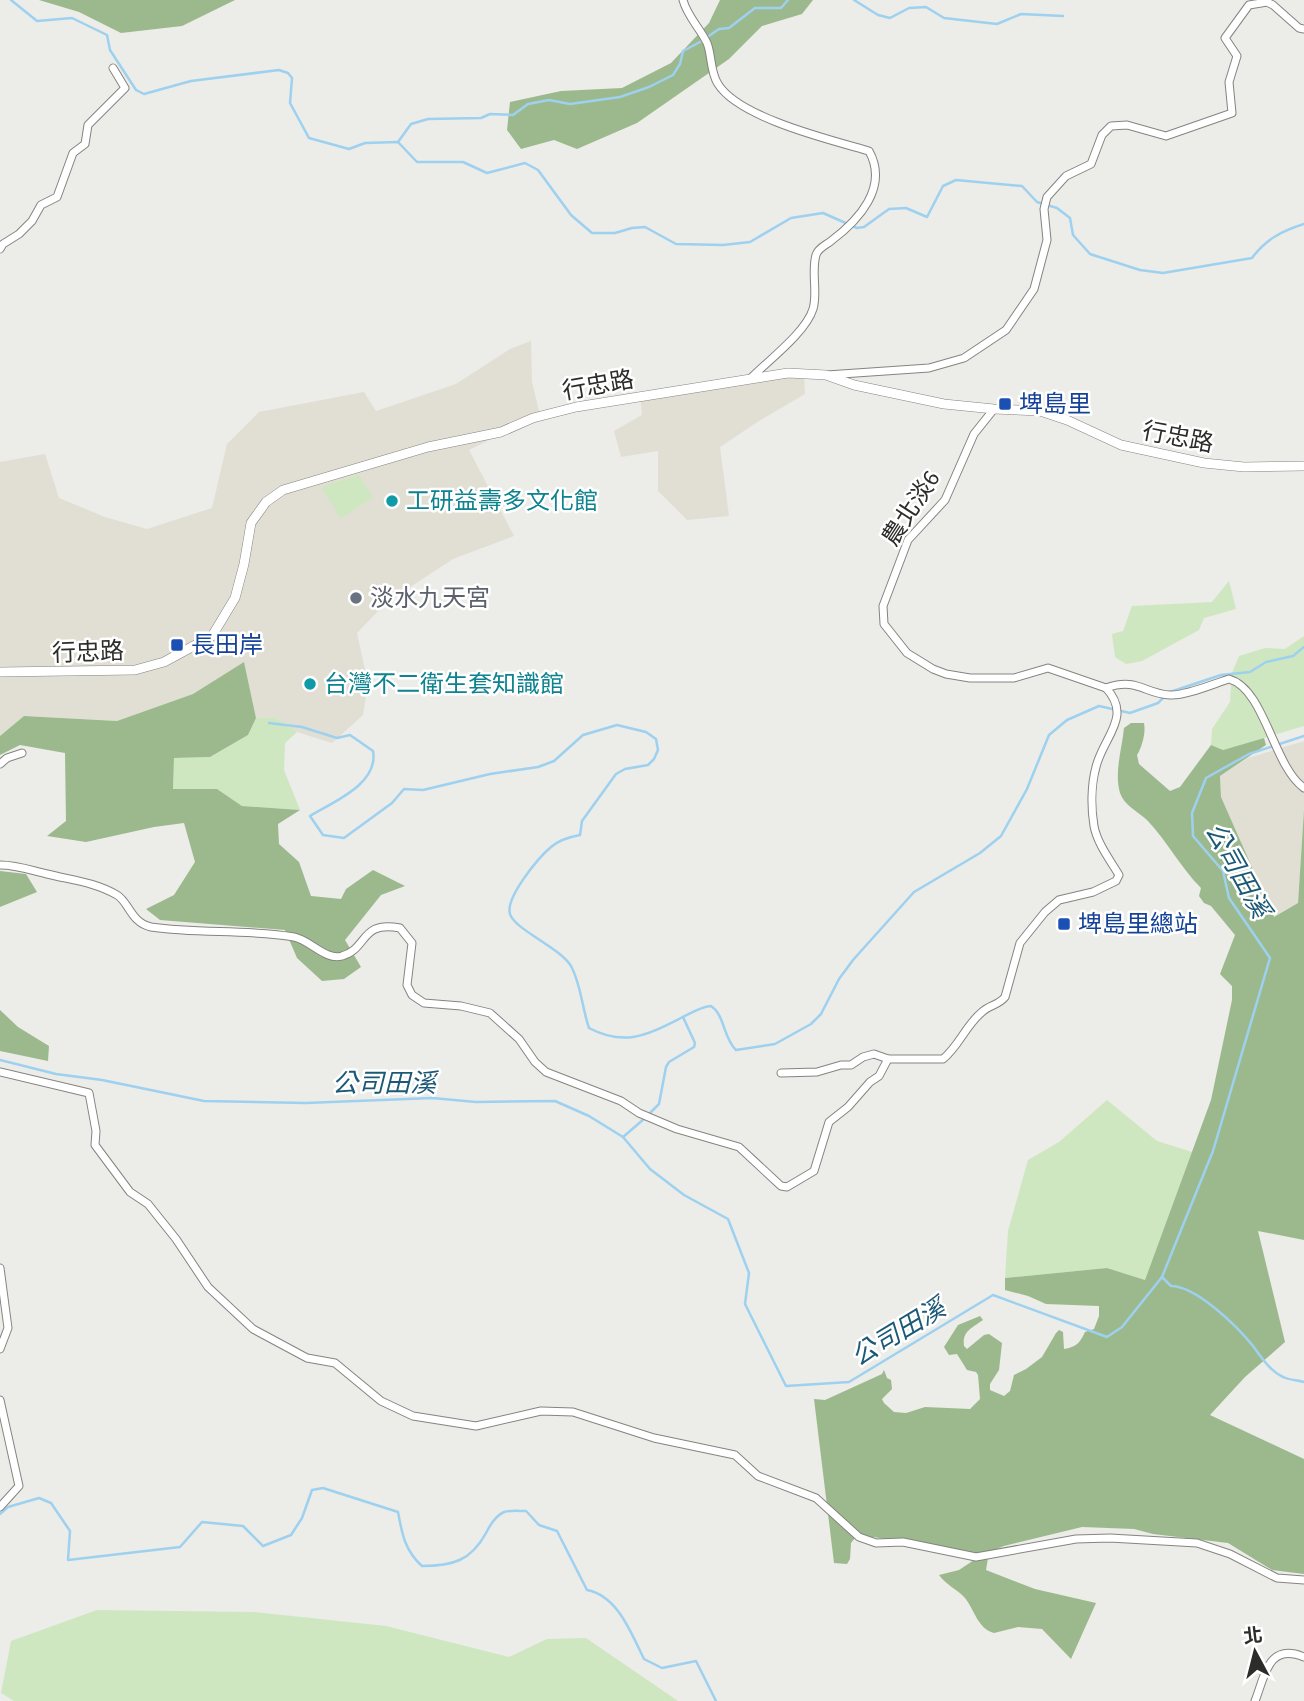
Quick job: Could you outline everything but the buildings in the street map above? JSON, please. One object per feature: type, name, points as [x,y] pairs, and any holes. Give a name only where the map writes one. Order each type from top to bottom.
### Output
[{"type":"street","points":[[683,0],[708,45],[716,82],[726,95],[745,107],[794,128],[869,152],[876,164],[876,180],[864,210],[816,255],[813,309],[803,326],[752,377]]},
{"type":"street","points":[[826,375],[929,368],[964,358],[1006,330],[1034,289],[1047,240],[1044,209],[1047,197],[1066,176],[1091,164],[1102,135],[1111,126],[1127,125],[1166,136],[1232,113],[1229,82],[1237,57],[1225,38],[1249,5],[1267,2],[1299,28],[1304,29]]},
{"type":"street","points":[[0,249],[32,221],[41,205],[57,197],[74,153],[85,144],[88,125],[125,88],[113,68]]},
{"type":"street","name":"行忠路","points":[[0,673],[135,670],[164,662],[212,636],[235,598],[251,523],[259,508],[283,490],[428,447],[501,432],[533,418],[576,407],[701,388],[752,377],[788,373],[826,375],[854,385],[944,404],[1040,411],[1067,420],[1121,445],[1204,463],[1244,467],[1304,466]]},
{"type":"street","name":"農北淡6","points":[[994,409],[974,434],[945,500],[908,540],[883,606],[884,624],[907,653],[933,669],[970,678],[1014,678],[1048,668],[1105,688],[1114,685],[1138,685],[1171,696],[1229,679],[1236,681],[1259,709],[1293,780],[1304,788]]},
{"type":"street","points":[[781,1073],[817,1072],[850,1065],[874,1054],[887,1059],[943,1059],[959,1044],[984,1010],[1000,1003],[1005,997],[1020,943],[1045,912],[1059,900],[1093,892],[1116,881],[1119,875],[1096,836],[1092,804],[1096,767],[1118,716],[1117,705],[1105,688]]},
{"type":"street","points":[[0,764],[7,758],[22,753]]},
{"type":"street","points":[[0,865],[19,865],[98,885],[121,898],[129,913],[148,926],[299,938],[331,956],[342,957],[352,951],[370,930],[388,925],[400,928],[412,943],[407,985],[412,995],[424,1003],[461,1006],[490,1013],[519,1039],[535,1062],[546,1072],[621,1101],[639,1113],[677,1129],[739,1147],[781,1185],[787,1187],[814,1171],[829,1122],[879,1076],[887,1059]]},
{"type":"street","points":[[0,1072],[89,1093],[96,1131],[95,1145],[130,1192],[148,1204],[176,1239],[208,1287],[253,1329],[307,1358],[335,1363],[381,1401],[413,1416],[476,1426],[541,1411],[573,1412],[654,1438],[735,1455],[758,1476],[816,1498],[859,1537],[876,1543],[903,1542],[976,1557],[1076,1539],[1110,1538],[1197,1543],[1230,1554],[1277,1578],[1304,1580]]},
{"type":"street","points":[[0,1268],[8,1328],[0,1349]]},
{"type":"street","points":[[0,1400],[19,1486],[0,1507]]},
{"type":"street","points":[[1255,1701],[1267,1666],[1280,1654],[1292,1652],[1304,1657]]},
{"type":"shaded area","points":[[531,341],[532,382],[540,415],[469,450],[514,536],[453,559],[386,603],[357,633],[368,684],[363,715],[332,743],[297,732],[275,717],[256,718],[244,663],[193,694],[117,721],[24,716],[0,736],[0,462],[45,454],[59,498],[105,517],[147,529],[212,508],[227,444],[259,412],[364,392],[376,411],[456,384],[510,349]]},
{"type":"shaded area","points":[[804,375],[805,394],[720,447],[729,516],[687,520],[658,491],[658,451],[621,457],[614,431],[642,415],[640,395]]},
{"type":"shaded area","points":[[1304,741],[1304,810],[1298,903],[1274,917],[1221,798],[1220,776],[1248,758]]},
{"type":"green space","points":[[39,0],[235,0],[182,26],[121,33],[79,12]]},
{"type":"green space","points":[[720,0],[813,0],[802,14],[762,26],[729,59],[637,123],[577,149],[554,140],[521,149],[507,130],[510,102],[561,91],[622,88],[671,63],[709,23]]},
{"type":"green space","points":[[359,475],[373,497],[341,519],[323,486]]},
{"type":"green space","points":[[1229,581],[1236,609],[1204,618],[1199,630],[1142,661],[1126,664],[1115,657],[1112,634],[1123,631],[1132,606],[1212,602]]},
{"type":"green space","points":[[1304,636],[1304,726],[1223,750],[1211,745],[1212,729],[1230,702],[1232,673],[1239,656],[1265,648],[1285,649]]},
{"type":"green space","points":[[244,662],[256,718],[248,735],[210,757],[174,758],[173,789],[217,789],[242,806],[300,810],[278,824],[279,844],[299,862],[311,896],[341,899],[346,889],[373,870],[405,886],[381,895],[345,940],[361,967],[344,979],[322,981],[297,958],[285,930],[160,920],[146,909],[174,895],[195,862],[184,823],[86,842],[47,836],[66,821],[65,753],[20,745],[0,755],[0,736],[24,716],[117,721],[193,694]]},
{"type":"green space","points":[[275,717],[297,732],[285,743],[284,770],[300,810],[242,806],[217,789],[173,789],[174,758],[210,757],[248,735],[256,718]]},
{"type":"green space","points":[[1131,723],[1144,723],[1143,740],[1137,755],[1139,764],[1170,791],[1180,787],[1211,745],[1223,750],[1264,738],[1266,745],[1220,776],[1221,797],[1274,917],[1298,903],[1304,810],[1304,1240],[1258,1231],[1285,1342],[1245,1377],[1210,1415],[1304,1459],[1304,1574],[1272,1570],[1228,1543],[1153,1534],[1134,1529],[1082,1527],[989,1552],[986,1570],[1035,1589],[1096,1603],[1071,1659],[1042,1629],[1018,1627],[994,1633],[984,1627],[965,1598],[939,1575],[959,1570],[974,1560],[974,1554],[873,1537],[855,1538],[851,1543],[847,1564],[834,1563],[814,1399],[825,1400],[882,1374],[884,1370],[887,1378],[891,1380],[892,1389],[882,1399],[894,1412],[906,1413],[925,1407],[970,1409],[980,1399],[978,1375],[967,1370],[957,1354],[949,1355],[944,1347],[958,1325],[980,1316],[983,1320],[966,1333],[964,1346],[967,1349],[989,1334],[1002,1343],[999,1370],[990,1384],[990,1390],[1004,1396],[1010,1391],[1014,1375],[1042,1357],[1059,1330],[1063,1332],[1064,1349],[1075,1346],[1085,1332],[1094,1329],[1099,1316],[1099,1306],[1046,1304],[1005,1290],[1005,1278],[1107,1268],[1145,1280],[1211,1100],[1232,1000],[1232,986],[1220,974],[1235,935],[1211,906],[1204,903],[1199,896],[1201,888],[1154,828],[1128,805],[1120,793],[1119,760],[1124,728]]},
{"type":"green space","points":[[0,871],[26,874],[37,892],[0,907]]},
{"type":"green space","points":[[0,1010],[18,1027],[49,1046],[48,1061],[0,1051]]},
{"type":"green space","points":[[1107,1100],[1157,1141],[1192,1152],[1145,1280],[1107,1268],[1005,1278],[1008,1231],[1028,1160],[1059,1142]]},
{"type":"green space","points":[[97,1610],[253,1612],[386,1626],[509,1657],[547,1639],[586,1638],[678,1701],[14,1701],[1,1693],[11,1641]]},
{"type":"waterway","points":[[11,0],[37,21],[72,18],[107,35],[110,50],[136,90],[144,94],[191,81],[279,70],[288,73],[292,78],[290,103],[309,138],[349,149],[365,143],[398,142],[417,162],[463,162],[487,173],[525,163],[538,170],[571,215],[592,233],[615,233],[645,227],[676,244],[723,245],[750,242],[791,218],[823,213],[857,228],[864,227],[889,209],[906,208],[927,217],[943,186],[956,180],[1022,186],[1037,202],[1057,208],[1070,218],[1073,235],[1090,254],[1140,270],[1163,273],[1252,258],[1275,237],[1304,224]]},
{"type":"waterway","points":[[398,142],[411,124],[428,119],[513,115],[528,104],[549,100],[570,104],[620,97],[649,87],[673,75],[680,64],[683,51],[719,29],[729,28],[755,8],[781,8],[788,0]]},
{"type":"waterway","points":[[854,0],[878,15],[890,18],[909,8],[926,7],[944,18],[997,24],[1021,14],[1063,16]]},
{"type":"waterway","points":[[1170,692],[1221,675],[1250,672],[1266,662],[1293,656],[1304,647]]},
{"type":"waterway","points":[[269,723],[302,727],[337,738],[350,735],[373,751],[373,763],[362,782],[342,798],[310,816],[323,835],[344,838],[392,803],[404,789],[423,790],[490,774],[538,767],[554,761],[583,735],[617,725],[646,732],[656,739],[658,750],[654,759],[648,765],[625,769],[616,774],[582,821],[580,835],[557,842],[538,860],[512,898],[510,914],[520,926],[557,952],[571,966],[589,1028],[602,1034],[625,1038],[646,1034],[711,1006],[719,1015],[736,1050],[775,1044],[811,1024],[821,1014],[839,979],[853,960],[914,892],[980,853],[1001,836],[1027,789],[1049,735],[1067,720],[1099,706],[1130,713],[1158,703],[1165,696]]},
{"type":"waterway","name":"公司田溪","points":[[0,1060],[56,1074],[102,1080],[204,1101],[306,1103],[432,1098],[476,1102],[555,1101],[589,1116],[623,1137],[650,1169],[684,1195],[728,1219],[749,1273],[745,1304],[786,1386],[849,1382],[993,1295],[1107,1337],[1122,1327],[1162,1277],[1213,1151],[1270,958],[1229,898],[1223,871],[1193,836],[1192,813],[1206,778],[1249,754],[1304,736]]},
{"type":"waterway","points":[[649,1114],[659,1104],[669,1062],[694,1047],[695,1043],[683,1017]]},
{"type":"waterway","points":[[623,1137],[644,1119]]},
{"type":"waterway","points":[[1162,1277],[1171,1286],[1192,1293],[1215,1308],[1237,1328],[1278,1374],[1304,1382]]},
{"type":"waterway","points":[[0,1514],[8,1507],[39,1498],[51,1503],[70,1531],[68,1560],[180,1547],[202,1522],[243,1526],[263,1546],[291,1535],[302,1518],[312,1490],[323,1488],[398,1512],[408,1548],[422,1566],[443,1565],[460,1560],[474,1550],[493,1521],[501,1514],[526,1511],[539,1525],[557,1531],[587,1590],[598,1594],[615,1608],[644,1659],[662,1668],[696,1661],[716,1701]]},
{"type":"place","name":"埤島里","points":[[1005,404]]},
{"type":"place","name":"工研益壽多文化館","points":[[392,501]]},
{"type":"place","name":"淡水九天宮","points":[[356,598]]},
{"type":"place","name":"長田岸","points":[[177,645]]},
{"type":"place","name":"台灣不二衛生套知識館","points":[[310,684]]},
{"type":"place","name":"埤島里總站","points":[[1064,924]]}]
